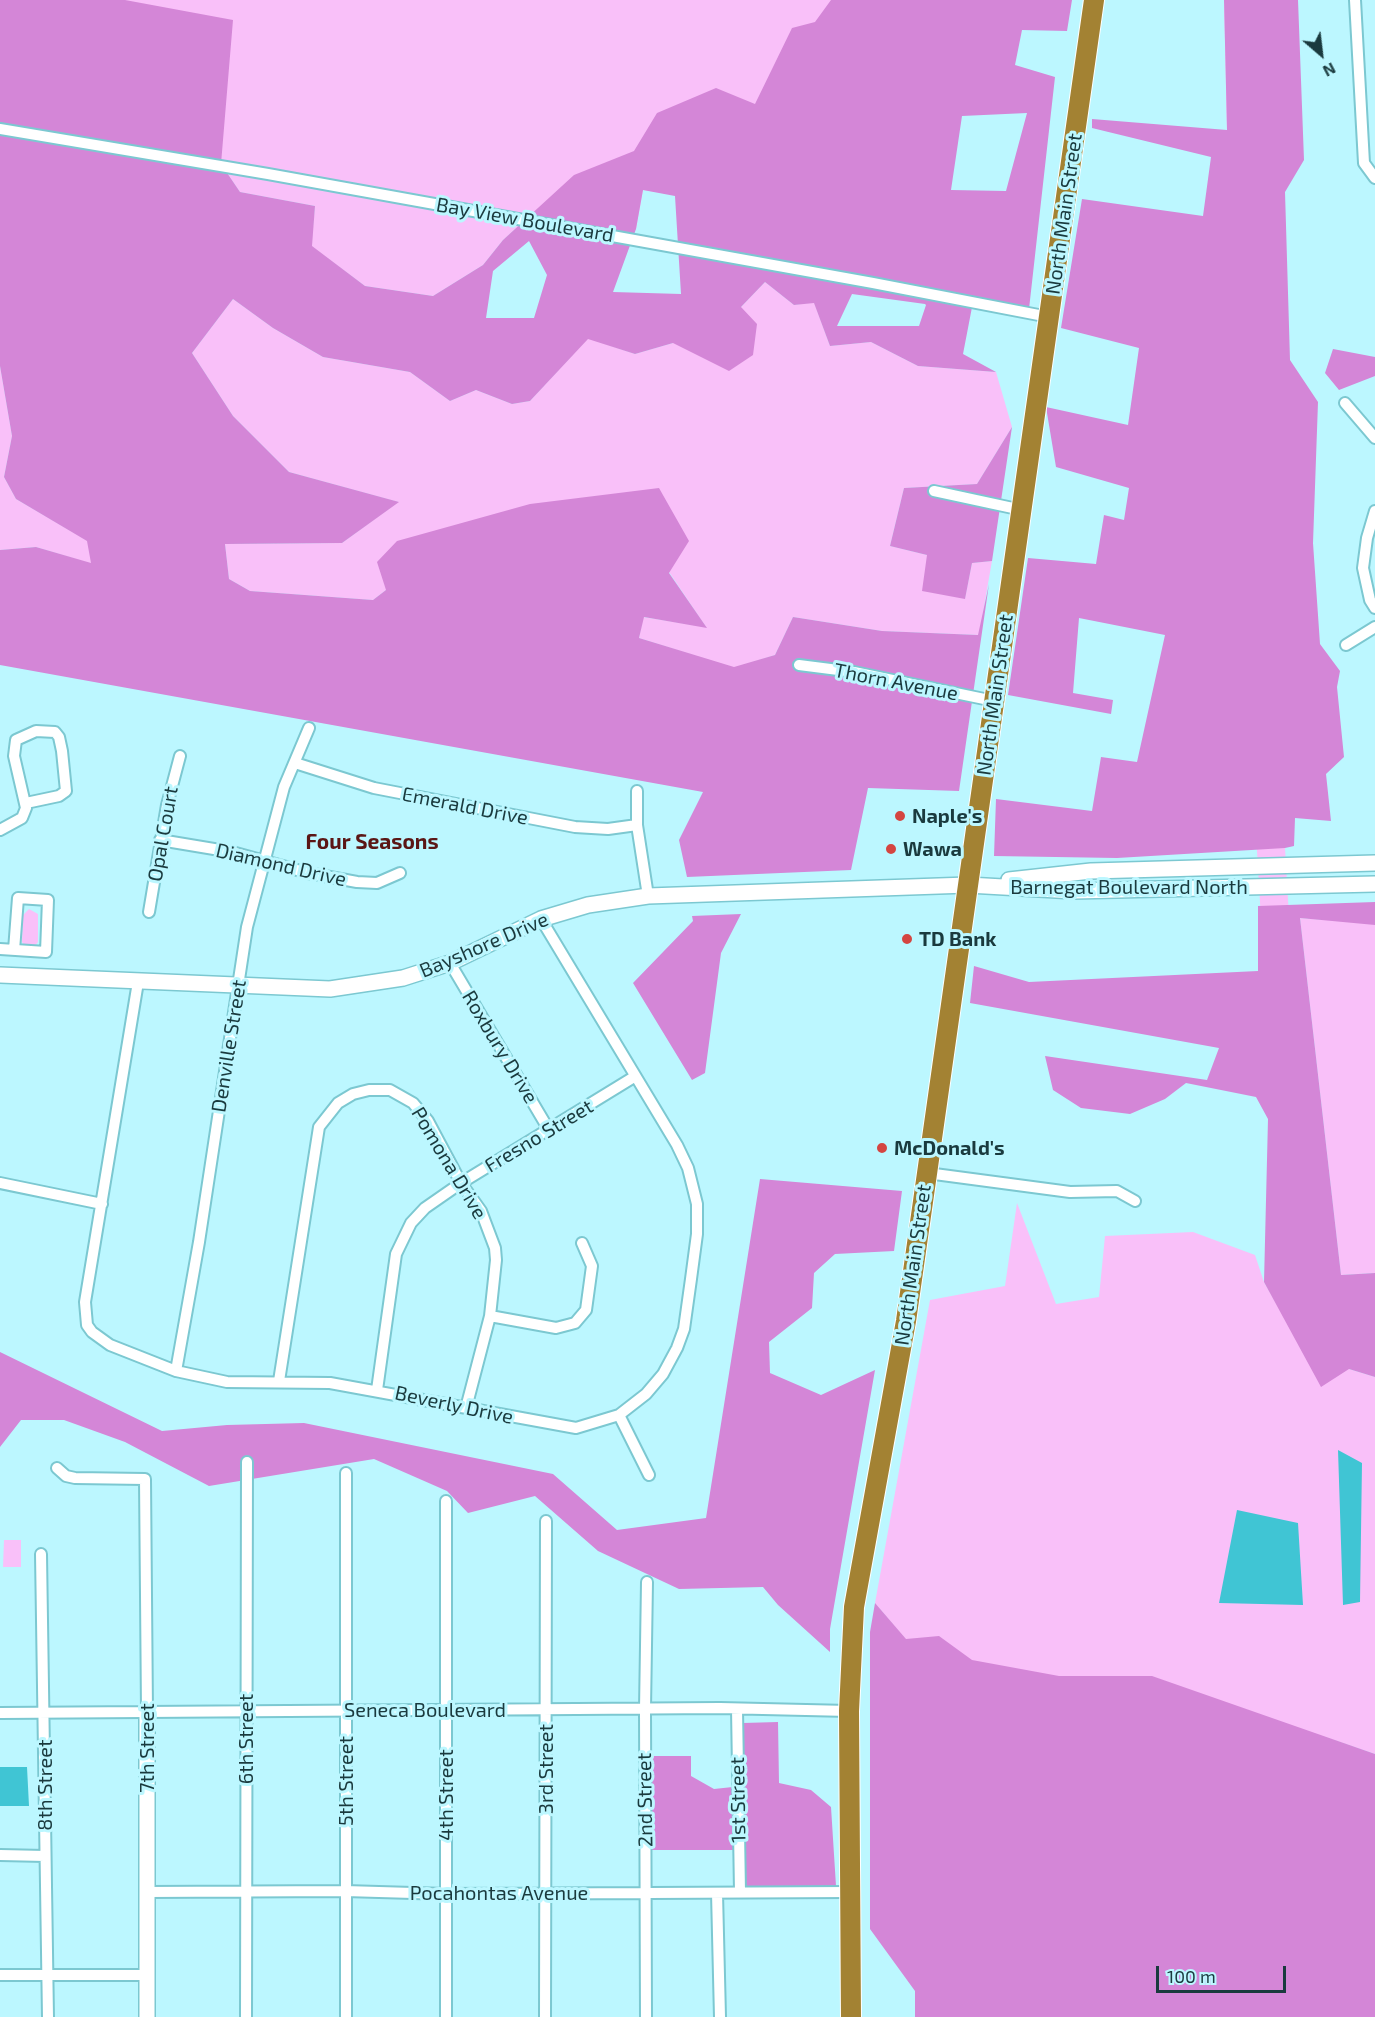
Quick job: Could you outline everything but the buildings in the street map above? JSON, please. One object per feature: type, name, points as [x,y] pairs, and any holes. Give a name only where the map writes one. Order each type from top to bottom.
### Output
[{"type":"highway","name":"North Main Street","points":[[851,2017],[849,1710],[854,1607],[906,1321],[1094,0]]},
{"type":"street","points":[[1355,0],[1364,163],[1375,178]]},
{"type":"street","name":"Bay View Boulevard","points":[[0,129],[279,176],[1049,317]]},
{"type":"street","points":[[1345,403],[1375,438]]},
{"type":"street","points":[[934,491],[1022,510]]},
{"type":"street","points":[[1375,511],[1367,538],[1363,568],[1370,600],[1375,608]]},
{"type":"street","points":[[1346,645],[1375,627]]},
{"type":"street","name":"Thorn Avenue","points":[[799,665],[854,672],[994,701]]},
{"type":"street","name":"Denville Street","points":[[176,1371],[240,987],[247,927],[284,787],[309,728]]},
{"type":"street","points":[[0,830],[22,818],[26,803],[14,756],[16,740],[36,731],[55,732],[59,737],[62,751],[66,791],[59,796],[26,803]]},
{"type":"street","name":"Opal Court","points":[[149,912],[160,840],[180,756]]},
{"type":"street","name":"Emerald Drive","points":[[296,763],[374,788],[575,827],[608,829],[637,825]]},
{"type":"street","points":[[637,791],[637,825],[648,896]]},
{"type":"street","name":"Diamond Drive","points":[[160,840],[265,860],[357,882],[377,883],[400,873]]},
{"type":"street","name":"Barnegat Boulevard North","points":[[968,885],[1091,871],[1375,863]]},
{"type":"street","name":"Barnegat Boulevard North","points":[[968,885],[1074,891],[1375,884]]},
{"type":"street","name":"Bayshore Drive","points":[[0,975],[301,990],[352,988],[403,978],[450,963],[541,919],[588,905],[648,896],[968,885]]},
{"type":"street","points":[[0,949],[14,950],[46,952],[48,900],[18,898],[14,950]]},
{"type":"street","name":"Beverly Drive","points":[[138,982],[85,1302],[87,1325],[97,1337],[110,1345],[176,1371],[227,1382],[330,1383],[576,1428],[619,1415],[646,1394],[663,1374],[684,1329],[697,1234],[697,1204],[688,1168],[677,1145],[541,919]]},
{"type":"street","name":"Roxbury Drive","points":[[450,963],[549,1130]]},
{"type":"street","name":"Fresno Street","points":[[377,1390],[396,1254],[402,1237],[425,1208],[461,1183],[634,1077]]},
{"type":"street","name":"Pomona Drive","points":[[279,1381],[319,1127],[333,1108],[345,1098],[360,1091],[390,1090],[406,1097],[428,1121],[461,1183],[481,1211],[495,1248],[496,1260],[490,1316],[466,1408]]},
{"type":"street","points":[[927,1173],[1070,1192],[1116,1191],[1135,1201]]},
{"type":"street","points":[[0,1183],[102,1204]]},
{"type":"street","points":[[490,1316],[556,1328],[575,1323],[586,1310],[592,1266],[582,1243]]},
{"type":"street","points":[[619,1415],[649,1474]]},
{"type":"street","name":"6th Street","points":[[246,2017],[247,1462]]},
{"type":"street","name":"7th Street","points":[[57,1468],[66,1476],[75,1478],[145,1479],[147,2017]]},
{"type":"street","name":"5th Street","points":[[346,1473],[346,2017]]},
{"type":"street","name":"4th Street","points":[[446,1501],[447,2017]]},
{"type":"street","name":"3rd Street","points":[[545,2017],[546,1521]]},
{"type":"street","name":"8th Street","points":[[41,1554],[48,2017]]},
{"type":"street","name":"2nd Street","points":[[646,2017],[647,1582]]},
{"type":"street","name":"Seneca Boulevard","points":[[0,1713],[737,1708],[849,1710]]},
{"type":"street","name":"1st Street","points":[[737,1708],[740,1892]]},
{"type":"street","points":[[0,1855],[45,1856]]},
{"type":"street","name":"Pocahontas Avenue","points":[[147,1892],[345,1891],[447,1894],[850,1892]]},
{"type":"street","points":[[717,1893],[720,2017]]},
{"type":"street","points":[[0,1975],[147,1976]]},
{"type":"shaded area","points":[[0,0],[974,0],[675,195],[643,190],[636,229],[534,212],[503,240],[483,265],[433,296],[365,286],[311,246],[315,206],[240,192],[221,164]]},
{"type":"shaded area","points":[[0,0],[125,0],[233,20],[221,164],[240,192],[315,206],[312,246],[365,286],[433,296],[483,265],[503,240],[574,175],[634,151],[657,113],[716,88],[755,104],[792,28],[815,22],[831,0],[1072,0],[1067,31],[1022,30],[1015,65],[1055,77],[1029,309],[973,302],[963,354],[996,372],[918,366],[871,342],[830,346],[814,303],[794,305],[765,282],[741,307],[757,324],[753,355],[729,371],[673,343],[635,354],[588,339],[530,401],[512,404],[476,390],[450,401],[410,372],[323,357],[273,328],[233,299],[192,353],[233,416],[289,472],[399,502],[342,543],[225,544],[229,579],[250,591],[373,600],[386,590],[377,562],[397,541],[530,504],[659,488],[689,541],[669,573],[707,628],[644,617],[639,638],[734,667],[775,655],[793,617],[882,631],[978,635],[989,584],[959,791],[868,788],[851,870],[687,877],[679,840],[703,792],[0,665],[0,550],[36,547],[91,563],[87,541],[16,499],[4,477],[12,436],[0,366]],"holes":[[[1027,113],[1006,191],[951,190],[962,116]],[[643,190],[675,196],[681,294],[613,292],[636,229]],[[529,241],[547,275],[534,318],[486,318],[493,271]],[[852,294],[926,305],[919,326],[837,326]]]},
{"type":"shaded area","points":[[1224,0],[1278,670],[1285,848],[1302,1138],[1349,1369],[1375,1377],[1375,1754],[1325,1737],[1280,1870],[913,1639],[906,1640],[875,1603],[930,1300],[1005,1286],[1017,1203],[1056,1304],[1099,1297],[1105,1236],[1193,1232],[1255,1255],[1264,1282],[1284,1317],[1257,851],[1228,176]]},
{"type":"shaded area","points":[[1224,0],[1298,0],[1304,160],[1285,192],[1290,360],[1318,402],[1313,543],[1320,644],[1340,671],[1337,687],[1344,757],[1326,774],[1331,821],[1295,818],[1294,846],[1285,848],[1117,858],[994,856],[996,799],[1092,811],[1101,757],[1137,762],[1165,635],[1079,618],[1073,693],[1113,700],[1111,714],[1008,695],[1028,558],[1096,564],[1104,515],[1124,520],[1129,488],[1056,467],[1046,407],[1128,425],[1139,348],[1061,328],[1082,199],[1203,216],[1211,157],[1092,128],[1092,119],[1227,130]]},
{"type":"shaded area","points":[[765,282],[794,305],[814,302],[830,346],[871,342],[918,366],[996,372],[1012,427],[977,484],[904,488],[890,546],[927,555],[965,598],[972,563],[992,561],[979,635],[882,631],[793,617],[775,655],[734,668],[639,638],[643,617],[706,627],[669,572],[386,590],[373,600],[250,591],[229,579],[225,544],[342,543],[398,502],[289,472],[233,416],[192,353],[233,299],[273,328],[323,357],[410,372],[450,401],[476,390],[512,404],[530,401],[588,338],[635,354],[673,343],[741,307]]},
{"type":"shaded area","points":[[1333,349],[1375,357],[1375,376],[1339,390],[1325,373]]},
{"type":"shaded area","points":[[0,366],[12,436],[4,477],[16,499],[88,541],[92,564],[36,547],[0,550]]},
{"type":"shaded area","points":[[1012,427],[992,561],[972,563],[965,599],[922,591],[927,555],[890,546],[904,488],[977,484]]},
{"type":"shaded area","points":[[1375,902],[1375,1273],[1341,1275],[1300,918],[1326,920]]},
{"type":"shaded area","points":[[1375,902],[1375,925],[1300,918],[1341,1275],[1375,1273],[1375,1377],[1349,1369],[1321,1387],[1264,1282],[1268,1119],[1256,1097],[1186,1083],[1165,1099],[1130,1114],[1081,1108],[1053,1090],[1045,1056],[1207,1080],[1219,1048],[970,1003],[974,966],[1029,982],[1258,971],[1258,906]]},
{"type":"shaded area","points":[[29,909],[38,914],[38,942],[35,946],[25,947],[22,942],[23,915]]},
{"type":"shaded area","points":[[741,914],[721,953],[705,1073],[692,1080],[633,983],[693,921],[692,916]]},
{"type":"shaded area","points":[[760,1179],[902,1191],[894,1251],[835,1254],[814,1273],[812,1308],[769,1342],[770,1373],[821,1395],[875,1370],[830,1629],[830,1652],[778,1605],[763,1587],[679,1589],[598,1551],[535,1496],[468,1513],[447,1491],[374,1459],[209,1486],[125,1442],[64,1420],[21,1420],[0,1447],[0,1352],[162,1431],[227,1425],[304,1423],[553,1474],[617,1530],[706,1518]]},
{"type":"shaded area","points":[[4,1540],[21,1540],[21,1567],[3,1567]]},
{"type":"shaded area","points":[[875,1603],[906,1639],[939,1636],[972,1660],[1059,1676],[1152,1676],[1375,1754],[1375,2017],[915,2017],[915,1991],[870,1929],[870,1632]]},
{"type":"shaded area","points":[[778,1722],[779,1783],[811,1790],[831,1807],[836,1886],[745,1886],[745,1850],[647,1850],[651,1756],[691,1756],[691,1776],[714,1789],[742,1786],[743,1723]]},
{"type":"water","points":[[1338,1450],[1362,1463],[1360,1602],[1343,1605]]},
{"type":"water","points":[[1237,1510],[1298,1523],[1303,1605],[1219,1603]]},
{"type":"water","points":[[0,1767],[27,1767],[29,1806],[0,1806]]},
{"type":"place","name":"Naple's","points":[[900,816]]},
{"type":"place","name":"Wawa","points":[[891,849]]},
{"type":"place","name":"TD Bank","points":[[907,939]]},
{"type":"place","name":"McDonald's","points":[[882,1148]]},
{"type":"district","name":"Four Seasons","points":[[372,842]]}]
